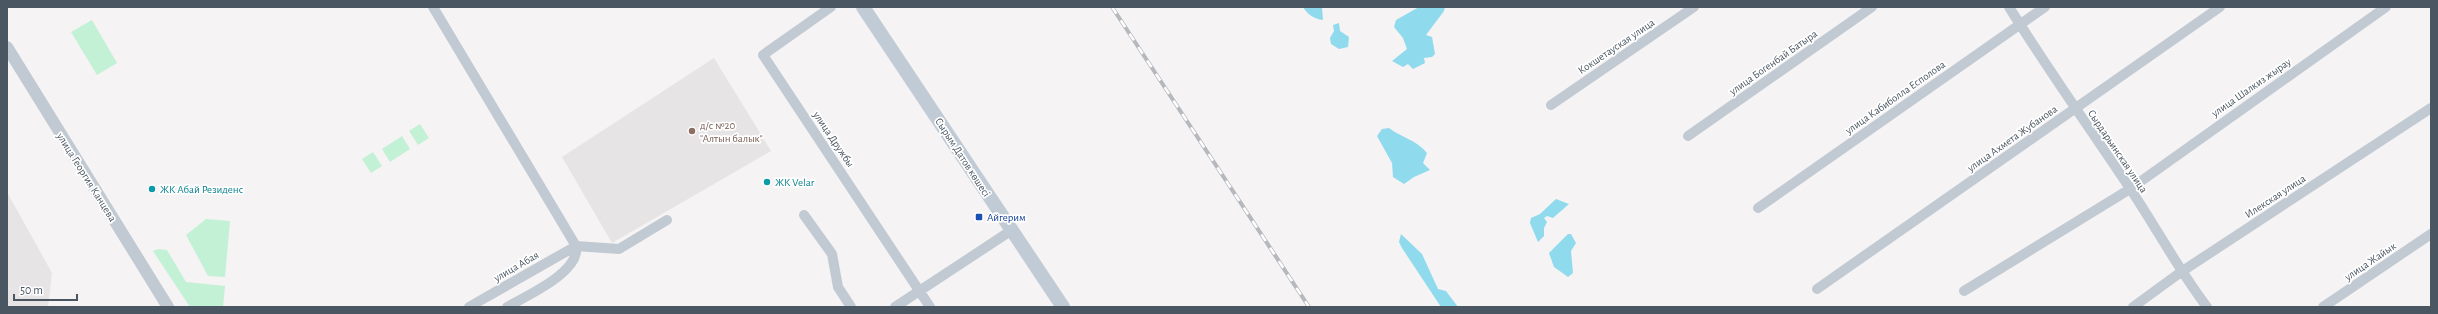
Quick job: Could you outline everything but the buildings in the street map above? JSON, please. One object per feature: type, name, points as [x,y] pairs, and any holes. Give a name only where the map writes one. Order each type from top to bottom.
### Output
[{"type":"main road","name":"Сырым Датов көшесі","points":[[863,7],[1063,307]]},
{"type":"street","points":[[432,7],[576,246],[576,255],[565,271],[507,307]]},
{"type":"street","name":"улица Дружбы","points":[[831,7],[764,55],[930,307]]},
{"type":"street","name":"Кокшетауская улица","points":[[1551,105],[1694,7]]},
{"type":"street","name":"улица Богенбай Батыра","points":[[1688,136],[1872,7]]},
{"type":"street","name":"Сырдарьинская улица","points":[[2009,7],[2075,109],[2130,189],[2181,272],[2207,307]]},
{"type":"street","name":"улица Кабиболла Есполова","points":[[1758,208],[2045,7]]},
{"type":"street","name":"улица Ахмета Жубанова","points":[[1817,289],[2220,7]]},
{"type":"street","name":"улица Шалкиз жырау","points":[[1964,291],[2130,189],[2386,7]]},
{"type":"street","name":"улица Георгия Канцева","points":[[7,47],[168,307]]},
{"type":"street","name":"Илекская улица","points":[[2133,307],[2181,272],[2431,108]]},
{"type":"street","points":[[804,215],[832,254],[838,287],[851,307]]},
{"type":"street","points":[[576,246],[619,250],[667,220]]},
{"type":"street","points":[[895,307],[1012,230]]},
{"type":"street","name":"улица Жайык","points":[[2323,307],[2431,234]]},
{"type":"street","name":"улица Абая","points":[[469,307],[576,246]]},
{"type":"shaded area","points":[[714,58],[771,151],[612,243],[562,157]]},
{"type":"shaded area","points":[[7,192],[52,273],[48,307],[7,307]]},
{"type":"green space","points":[[92,20],[117,63],[97,75],[71,32]]},
{"type":"green space","points":[[420,124],[429,138],[418,145],[409,131]]},
{"type":"green space","points":[[402,136],[410,149],[390,162],[382,149]]},
{"type":"green space","points":[[373,152],[382,166],[371,173],[362,159]]},
{"type":"green space","points":[[206,219],[230,221],[225,277],[208,276],[186,235]]},
{"type":"green space","points":[[158,249],[167,250],[186,282],[225,286],[223,307],[190,307],[153,251]]},
{"type":"water","points":[[1303,7],[1322,7],[1323,20],[1311,16]]},
{"type":"water","points":[[1419,7],[1445,7],[1444,11],[1426,35],[1432,37],[1435,54],[1432,57],[1424,58],[1425,63],[1413,69],[1408,64],[1403,67],[1392,61],[1407,49],[1403,38],[1394,27],[1396,20]]},
{"type":"water","points":[[1339,23],[1340,31],[1349,37],[1348,47],[1339,49],[1331,44],[1330,38],[1334,31],[1333,25]]},
{"type":"water","points":[[1389,128],[1423,148],[1427,153],[1423,163],[1430,170],[1414,177],[1404,184],[1393,177],[1392,163],[1377,136],[1382,129]]},
{"type":"water","points":[[1556,199],[1569,204],[1553,218],[1547,216],[1544,218],[1547,222],[1544,228],[1544,236],[1538,242],[1530,223],[1531,218],[1540,214]]},
{"type":"water","points":[[1401,234],[1422,254],[1438,289],[1446,291],[1458,307],[1441,307],[1402,248],[1399,242]]},
{"type":"water","points":[[1568,234],[1571,234],[1576,243],[1571,251],[1573,273],[1568,277],[1554,267],[1549,253]]},
{"type":"railway","points":[[1112,7],[1309,307]]},
{"type":"place","name":"д/с №20 \"Алтын балык\"","points":[[692,131]]},
{"type":"place","name":"ЖК Velar","points":[[767,182]]},
{"type":"place","name":"ЖК Абай Резиденс","points":[[152,189]]},
{"type":"place","name":"Айгерим","points":[[979,217]]}]
